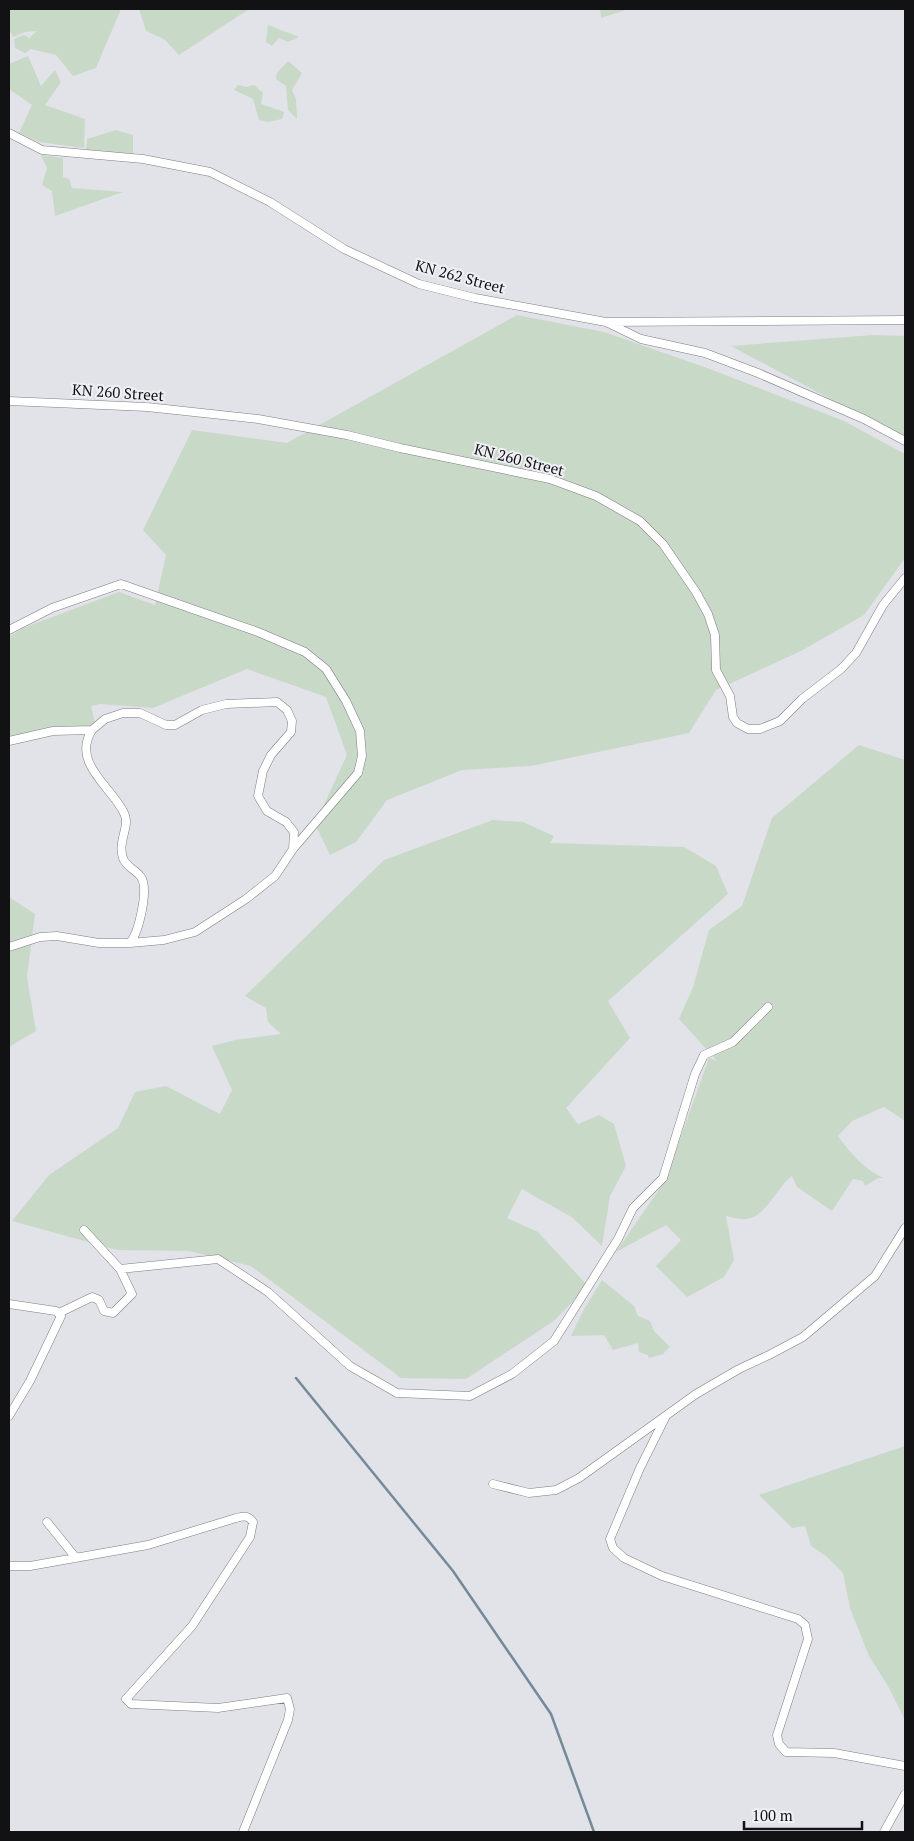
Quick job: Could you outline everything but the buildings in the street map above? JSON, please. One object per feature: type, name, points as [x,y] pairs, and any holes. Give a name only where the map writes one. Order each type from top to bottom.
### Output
[{"type":"street","name":"KN 262 Street","points":[[9,133],[42,150],[143,158],[210,172],[270,202],[344,249],[419,284],[475,298],[606,322],[905,320]]},
{"type":"street","points":[[606,322],[641,339],[705,353],[758,373],[864,419],[905,441]]},
{"type":"street","name":"KN 260 Street","points":[[9,401],[147,407],[258,419],[347,435],[550,479],[596,496],[640,521],[663,544],[696,592],[708,614],[715,635],[716,670],[730,696],[733,717],[737,723],[748,729],[760,729],[780,721],[802,699],[841,669],[856,653],[883,605],[905,578]]},
{"type":"street","points":[[9,630],[52,608],[121,584],[258,632],[306,652],[326,669],[346,701],[360,731],[362,756],[358,773],[293,849],[275,876],[246,899],[195,932],[164,940],[130,943],[99,942],[57,936],[40,937],[9,946]]},
{"type":"street","points":[[130,943],[137,935],[140,924],[144,892],[142,878],[123,858],[120,839],[126,828],[125,814],[102,785],[86,754],[86,739],[92,730],[105,719],[124,713],[140,713],[166,725],[175,725],[202,710],[226,704],[277,702],[287,710],[292,721],[291,732],[271,756],[263,771],[258,796],[267,811],[286,822],[294,832],[293,849]]},
{"type":"street","points":[[9,740],[53,731],[92,730]]},
{"type":"street","points":[[120,1269],[218,1259],[268,1292],[350,1366],[397,1393],[470,1396],[512,1374],[554,1341],[618,1239],[633,1208],[663,1178],[695,1074],[704,1055],[733,1042],[768,1007]]},
{"type":"street","points":[[493,1484],[529,1493],[556,1490],[579,1478],[696,1394],[739,1368],[770,1356],[803,1337],[875,1276],[905,1228]]},
{"type":"street","points":[[9,1304],[59,1313],[92,1297],[99,1300],[104,1311],[113,1313],[132,1294],[120,1269],[84,1230]]},
{"type":"street","points":[[9,1416],[30,1381],[59,1324],[59,1313]]},
{"type":"street","points":[[666,1416],[640,1468],[610,1539],[614,1548],[624,1558],[662,1576],[798,1619],[805,1625],[808,1631],[806,1645],[777,1735],[779,1744],[786,1752],[834,1754],[905,1766]]},
{"type":"street","points":[[9,1566],[30,1566],[148,1545],[246,1516],[253,1522],[250,1537],[192,1626],[126,1698],[131,1704],[218,1708],[287,1698],[290,1709],[288,1720],[243,1832]]},
{"type":"street","points":[[47,1522],[76,1558]]},
{"type":"street","points":[[884,1832],[905,1794]]},
{"type":"green space","points":[[9,9],[121,9],[96,68],[73,76],[56,55],[31,49],[25,53],[15,48],[14,39],[24,35],[29,38],[37,31],[25,32],[13,37],[9,30]]},
{"type":"green space","points":[[139,9],[249,9],[179,55],[164,39],[146,31]]},
{"type":"green space","points":[[600,9],[629,9],[601,18]]},
{"type":"green space","points":[[268,25],[299,37],[288,42],[279,38],[272,46],[266,42]]},
{"type":"green space","points":[[28,56],[41,86],[55,70],[61,82],[45,105],[85,119],[84,148],[39,142],[19,133],[32,105],[9,89],[9,64]]},
{"type":"green space","points":[[288,61],[302,73],[292,90],[296,99],[297,119],[288,110],[286,86],[276,79],[277,73]]},
{"type":"green space","points":[[238,85],[246,87],[254,85],[263,93],[261,104],[284,112],[282,119],[268,122],[259,120],[253,99],[234,90]]},
{"type":"green space","points":[[116,130],[133,135],[133,154],[86,151],[87,139]]},
{"type":"green space","points":[[41,155],[63,158],[63,177],[69,179],[72,188],[123,192],[55,216],[52,191],[42,185],[47,168]]},
{"type":"green space","points":[[517,315],[604,332],[710,369],[844,421],[905,454],[905,558],[864,615],[801,651],[716,690],[689,733],[531,766],[462,770],[387,800],[356,842],[330,855],[315,824],[347,755],[326,697],[247,669],[153,708],[100,704],[91,706],[96,727],[58,726],[9,739],[9,637],[23,628],[119,592],[155,605],[166,555],[143,530],[192,430],[287,443]]},
{"type":"green space","points":[[873,335],[905,336],[905,439],[731,346]]},
{"type":"green space","points":[[859,745],[905,760],[905,1121],[884,1107],[852,1121],[838,1136],[858,1160],[869,1170],[883,1178],[878,1178],[865,1186],[863,1181],[853,1179],[832,1211],[797,1187],[792,1176],[760,1213],[744,1219],[726,1216],[734,1260],[724,1277],[687,1297],[656,1266],[681,1240],[666,1225],[616,1252],[665,1181],[709,1058],[717,1061],[679,1019],[693,987],[709,930],[742,906],[772,818]]},
{"type":"green space","points":[[493,820],[523,822],[554,836],[550,843],[684,847],[716,866],[728,894],[608,1001],[630,1038],[566,1108],[578,1124],[599,1115],[614,1124],[626,1166],[610,1196],[602,1246],[573,1218],[522,1189],[507,1218],[538,1232],[588,1286],[555,1320],[466,1379],[401,1378],[251,1266],[189,1251],[117,1250],[12,1221],[49,1175],[118,1128],[135,1092],[166,1086],[220,1114],[232,1090],[212,1046],[235,1040],[281,1034],[268,1022],[266,1008],[245,996],[384,860]]},
{"type":"green space","points":[[9,897],[35,914],[27,977],[36,1031],[9,1047]]},
{"type":"green space","points":[[602,1280],[634,1306],[638,1316],[650,1321],[654,1331],[670,1347],[663,1354],[649,1358],[648,1355],[639,1352],[638,1343],[613,1350],[604,1335],[571,1336],[583,1311]]},
{"type":"green space","points":[[905,1446],[905,1720],[888,1686],[869,1656],[850,1608],[843,1573],[826,1556],[811,1546],[805,1526],[792,1528],[759,1495]]},
{"type":"waterway","points":[[296,1378],[453,1571],[551,1714],[594,1832]]}]
